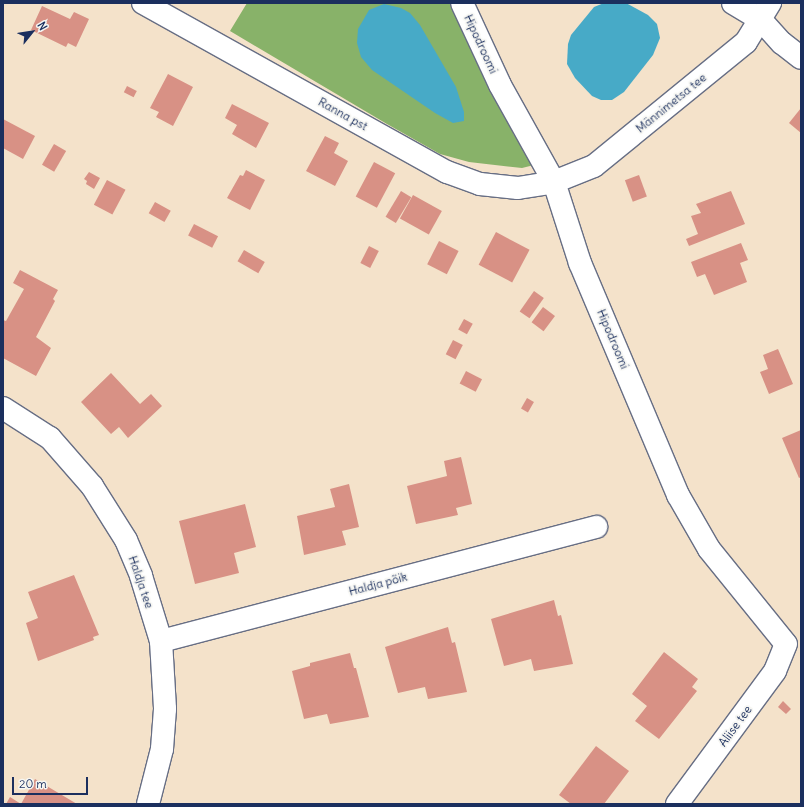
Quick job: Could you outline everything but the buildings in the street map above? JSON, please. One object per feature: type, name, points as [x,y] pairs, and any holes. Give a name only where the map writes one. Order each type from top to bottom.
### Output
[{"type":"street","name":"Ranna pst","points":[[143,3],[447,172],[480,184],[518,188],[554,182]]},
{"type":"street","name":"Hipodroomi","points":[[462,3],[500,85],[554,182],[580,263],[678,495],[709,549],[794,641]]},
{"type":"street","points":[[733,3],[765,12],[782,43],[801,58]]},
{"type":"street","name":"Männimetsa tee","points":[[554,182],[594,166],[746,42],[765,12]]},
{"type":"street","name":"Haldja tee","points":[[3,408],[50,438],[92,486],[126,540],[141,576],[161,641],[165,709],[162,749],[148,804]]},
{"type":"street","name":"Haldja põik","points":[[161,641],[596,527]]},
{"type":"street","name":"Aliise tee","points":[[677,804],[775,671],[794,641]]},
{"type":"green space","points":[[247,3],[455,3],[514,135],[534,165],[522,168],[469,162],[440,154],[230,31]]},
{"type":"water","points":[[604,3],[626,3],[648,15],[657,24],[660,38],[653,55],[624,92],[612,100],[601,100],[592,96],[575,78],[567,64],[568,44],[571,35],[594,7]]},
{"type":"water","points":[[384,4],[401,8],[410,13],[420,25],[456,87],[464,112],[464,121],[453,123],[435,113],[372,70],[361,57],[357,43],[358,29],[369,10]]}]
